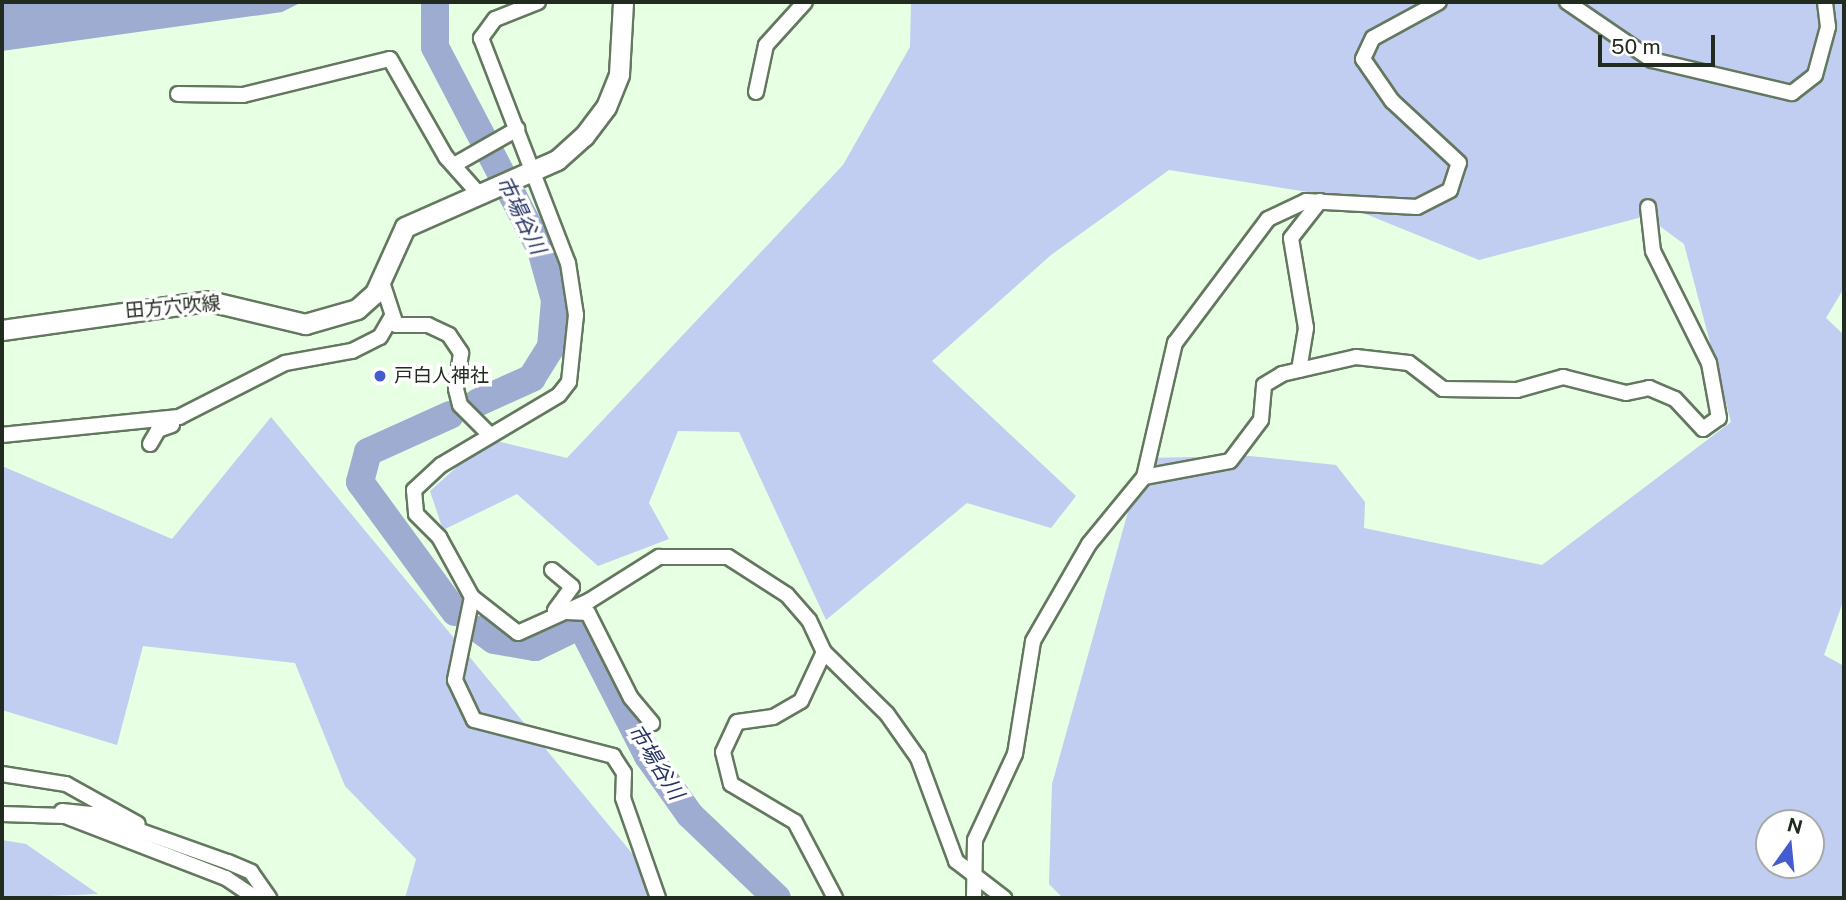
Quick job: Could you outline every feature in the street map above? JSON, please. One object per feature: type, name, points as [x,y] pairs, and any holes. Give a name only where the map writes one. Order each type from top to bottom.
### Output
[{"type":"main road","name":"田方穴吹線","points":[[2,330],[209,300],[305,324],[358,309],[380,277],[405,227],[557,160],[606,107],[620,74],[623,2]]},
{"type":"street","points":[[538,2],[495,19],[481,38],[526,174],[568,263],[576,315],[572,367],[559,395],[489,434],[414,489],[416,514],[439,537],[472,597],[518,633],[565,612],[659,556],[728,557],[787,595],[809,620],[824,652],[887,714],[918,758],[946,841],[971,876],[1004,898]]},
{"type":"street","points":[[756,92],[766,45],[805,2]]},
{"type":"street","points":[[974,898],[971,876],[975,841],[1015,754],[1033,641],[1046,610],[1144,477],[1175,343],[1268,219],[1320,201],[1417,207],[1450,190],[1459,163],[1392,101],[1363,59],[1373,38],[1439,2]]},
{"type":"street","points":[[1567,2],[1652,60],[1792,93],[1815,75],[1828,27],[1825,2]]},
{"type":"street","points":[[178,94],[243,94],[390,60],[460,162],[484,191]]},
{"type":"street","points":[[460,162],[511,131]]},
{"type":"street","points":[[1298,370],[1306,328],[1290,238],[1320,201]]},
{"type":"street","points":[[1144,477],[1230,461],[1261,420],[1264,385],[1298,370],[1356,357],[1409,363],[1443,389],[1517,390],[1563,377],[1626,393],[1649,388],[1675,399],[1703,429],[1718,418],[1709,363],[1653,251],[1648,207]]},
{"type":"street","points":[[380,277],[397,326],[428,325],[449,335],[461,353],[456,389],[460,405],[489,434]]},
{"type":"street","points":[[150,444],[158,430],[285,363],[352,351],[380,337],[392,316]]},
{"type":"street","points":[[2,435],[25,437],[69,425],[147,425],[184,416]]},
{"type":"street","points":[[535,626],[570,599],[572,587],[552,570]]},
{"type":"street","points":[[472,597],[456,680],[474,720],[613,756],[624,773],[623,798],[660,895]]},
{"type":"street","points":[[565,612],[588,613],[631,698],[652,723]]},
{"type":"street","points":[[824,652],[791,711],[737,722],[723,752],[731,784],[795,822],[835,898]]},
{"type":"street","points":[[2,774],[66,784],[150,834]]},
{"type":"street","points":[[52,816],[66,809],[150,834],[251,872],[269,898]]},
{"type":"street","points":[[2,814],[52,816],[201,868],[251,897]]},
{"type":"shaded area","points":[[2,2],[302,2],[282,12],[2,51]]},
{"type":"shaded area","points":[[911,2],[1844,2],[1844,288],[1826,318],[1844,335],[1844,599],[1824,655],[1844,666],[1844,898],[1063,898],[1049,884],[1052,784],[1143,458],[1250,456],[1336,465],[1365,502],[1364,528],[1542,565],[1731,422],[1684,244],[1646,216],[1479,260],[1314,193],[1169,170],[1051,255],[932,361],[1076,496],[1051,528],[967,503],[826,620],[739,432],[678,431],[649,503],[669,539],[598,566],[517,494],[443,530],[430,491],[488,439],[567,458],[843,165],[910,47]]},
{"type":"shaded area","points":[[271,417],[669,898],[405,898],[416,859],[345,786],[295,663],[143,646],[117,745],[2,710],[2,466],[172,539]]},
{"type":"shaded area","points":[[2,840],[26,844],[98,894],[2,898]]},
{"type":"waterway","name":"市場谷川","points":[[435,2],[435,47],[541,250],[555,300],[551,347],[532,378],[477,403]]},
{"type":"waterway","name":"市場谷川","points":[[450,415],[368,452],[360,482],[455,612]]},
{"type":"waterway","name":"市場谷川","points":[[480,630],[494,640],[535,647],[581,625],[648,756],[690,815],[777,898]]},
{"type":"place","name":"戸白人神社","points":[[380,376]]}]
